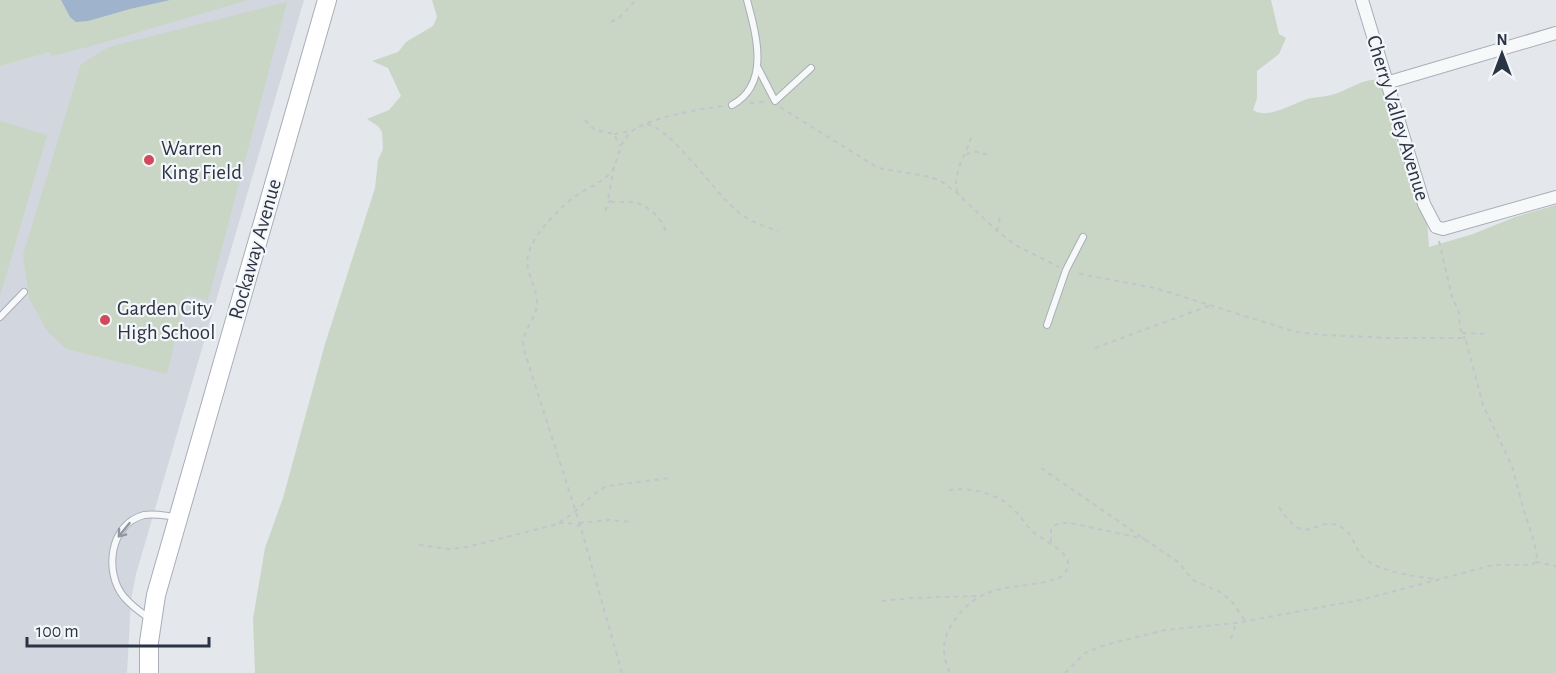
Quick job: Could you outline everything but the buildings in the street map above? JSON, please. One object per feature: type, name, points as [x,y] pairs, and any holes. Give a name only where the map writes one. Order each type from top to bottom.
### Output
[{"type":"main road","name":"Rockaway Avenue","points":[[149,673],[149,642],[156,595],[327,0]]},
{"type":"street","name":"Cherry Valley Avenue","points":[[1362,0],[1424,204],[1433,224],[1443,229],[1556,196]]},
{"type":"street","points":[[1386,83],[1556,33]]},
{"type":"lane","points":[[747,0],[756,40],[758,67],[775,101],[811,68]]},
{"type":"lane","points":[[732,105],[747,93],[758,67]]},
{"type":"lane","points":[[1047,324],[1066,270],[1083,237]]},
{"type":"lane","points":[[0,317],[24,292]]},
{"type":"lane","points":[[152,620],[136,609],[117,585],[112,561],[114,548],[119,536],[133,520],[143,515],[154,514],[177,518]]},
{"type":"path","points":[[611,21],[619,18],[636,0]]},
{"type":"path","points":[[585,120],[595,130],[614,134],[686,112],[775,101],[878,168],[931,177],[957,193],[997,231],[1017,246],[1054,266],[1079,274],[1135,283],[1306,333],[1389,338],[1463,338],[1466,341]]},
{"type":"path","points":[[644,124],[660,130],[741,215],[778,231]]},
{"type":"path","points":[[621,673],[580,524],[523,347],[523,339],[537,307],[537,299],[527,265],[532,245],[563,206],[611,172],[620,147],[632,130]]},
{"type":"path","points":[[614,134],[620,147]]},
{"type":"path","points":[[957,193],[956,173],[966,155],[972,135]]},
{"type":"path","points":[[966,155],[972,151],[987,154]]},
{"type":"path","points":[[605,212],[610,200],[608,199],[609,191],[616,159]]},
{"type":"path","points":[[610,200],[619,203],[632,202],[647,208],[662,224],[668,236]]},
{"type":"path","points":[[997,231],[1000,217]]},
{"type":"path","points":[[1441,251],[1483,405],[1512,466],[1534,541],[1536,562]]},
{"type":"path","points":[[1095,348],[1211,305]]},
{"type":"path","points":[[1462,333],[1488,334]]},
{"type":"path","points":[[1041,468],[1178,562],[1193,580],[1221,593],[1233,603],[1245,621]]},
{"type":"path","points":[[419,545],[449,549],[463,548],[556,524],[567,519],[598,490],[607,486],[670,478]]},
{"type":"path","points":[[882,601],[978,596],[1061,578],[1067,572],[1068,565],[1064,554],[1051,542],[1031,530],[1010,506],[999,498],[972,491],[949,490]]},
{"type":"path","points":[[1279,507],[1296,527],[1314,529],[1324,524],[1341,526],[1351,536],[1363,558],[1375,566],[1439,580]]},
{"type":"path","points":[[556,524],[580,524],[609,520],[633,522]]},
{"type":"path","points":[[1051,542],[1051,528],[1059,523],[1070,523],[1148,540]]},
{"type":"path","points":[[1065,673],[1085,653],[1105,645],[1165,630],[1236,623],[1365,599],[1492,565],[1531,565],[1536,562],[1556,566]]},
{"type":"path","points":[[950,673],[943,644],[947,631],[956,618],[978,596]]},
{"type":"path","points":[[1231,639],[1236,623]]},
{"type":"shaded area","name":"Garden City High School","points":[[229,0],[304,0],[136,574],[131,600],[127,673],[0,673],[0,66]]},
{"type":"green space","points":[[0,0],[248,0],[88,47],[52,56],[50,52],[0,66]]},
{"type":"green space","points":[[432,0],[1271,0],[1279,34],[1286,38],[1279,54],[1257,71],[1257,98],[1253,110],[1259,113],[1272,112],[1307,99],[1335,94],[1366,81],[1383,82],[1399,151],[1413,180],[1427,222],[1429,247],[1556,205],[1556,673],[255,673],[253,619],[265,548],[283,498],[325,344],[375,188],[378,160],[383,149],[382,132],[378,126],[367,119],[389,110],[401,96],[388,68],[372,61],[398,52],[406,42],[433,26],[437,17]]},
{"type":"green space","name":"Warren King Field","points":[[287,2],[208,300],[186,295],[167,374],[66,349],[47,331],[29,298],[23,255],[81,64],[109,47]]},
{"type":"green space","points":[[0,121],[47,135],[0,296]]},
{"type":"water","points":[[61,0],[170,0],[76,22],[70,17]]},
{"type":"place","name":"Warren King Field","points":[[149,160]]},
{"type":"place","name":"Garden City High School","points":[[105,320]]}]
